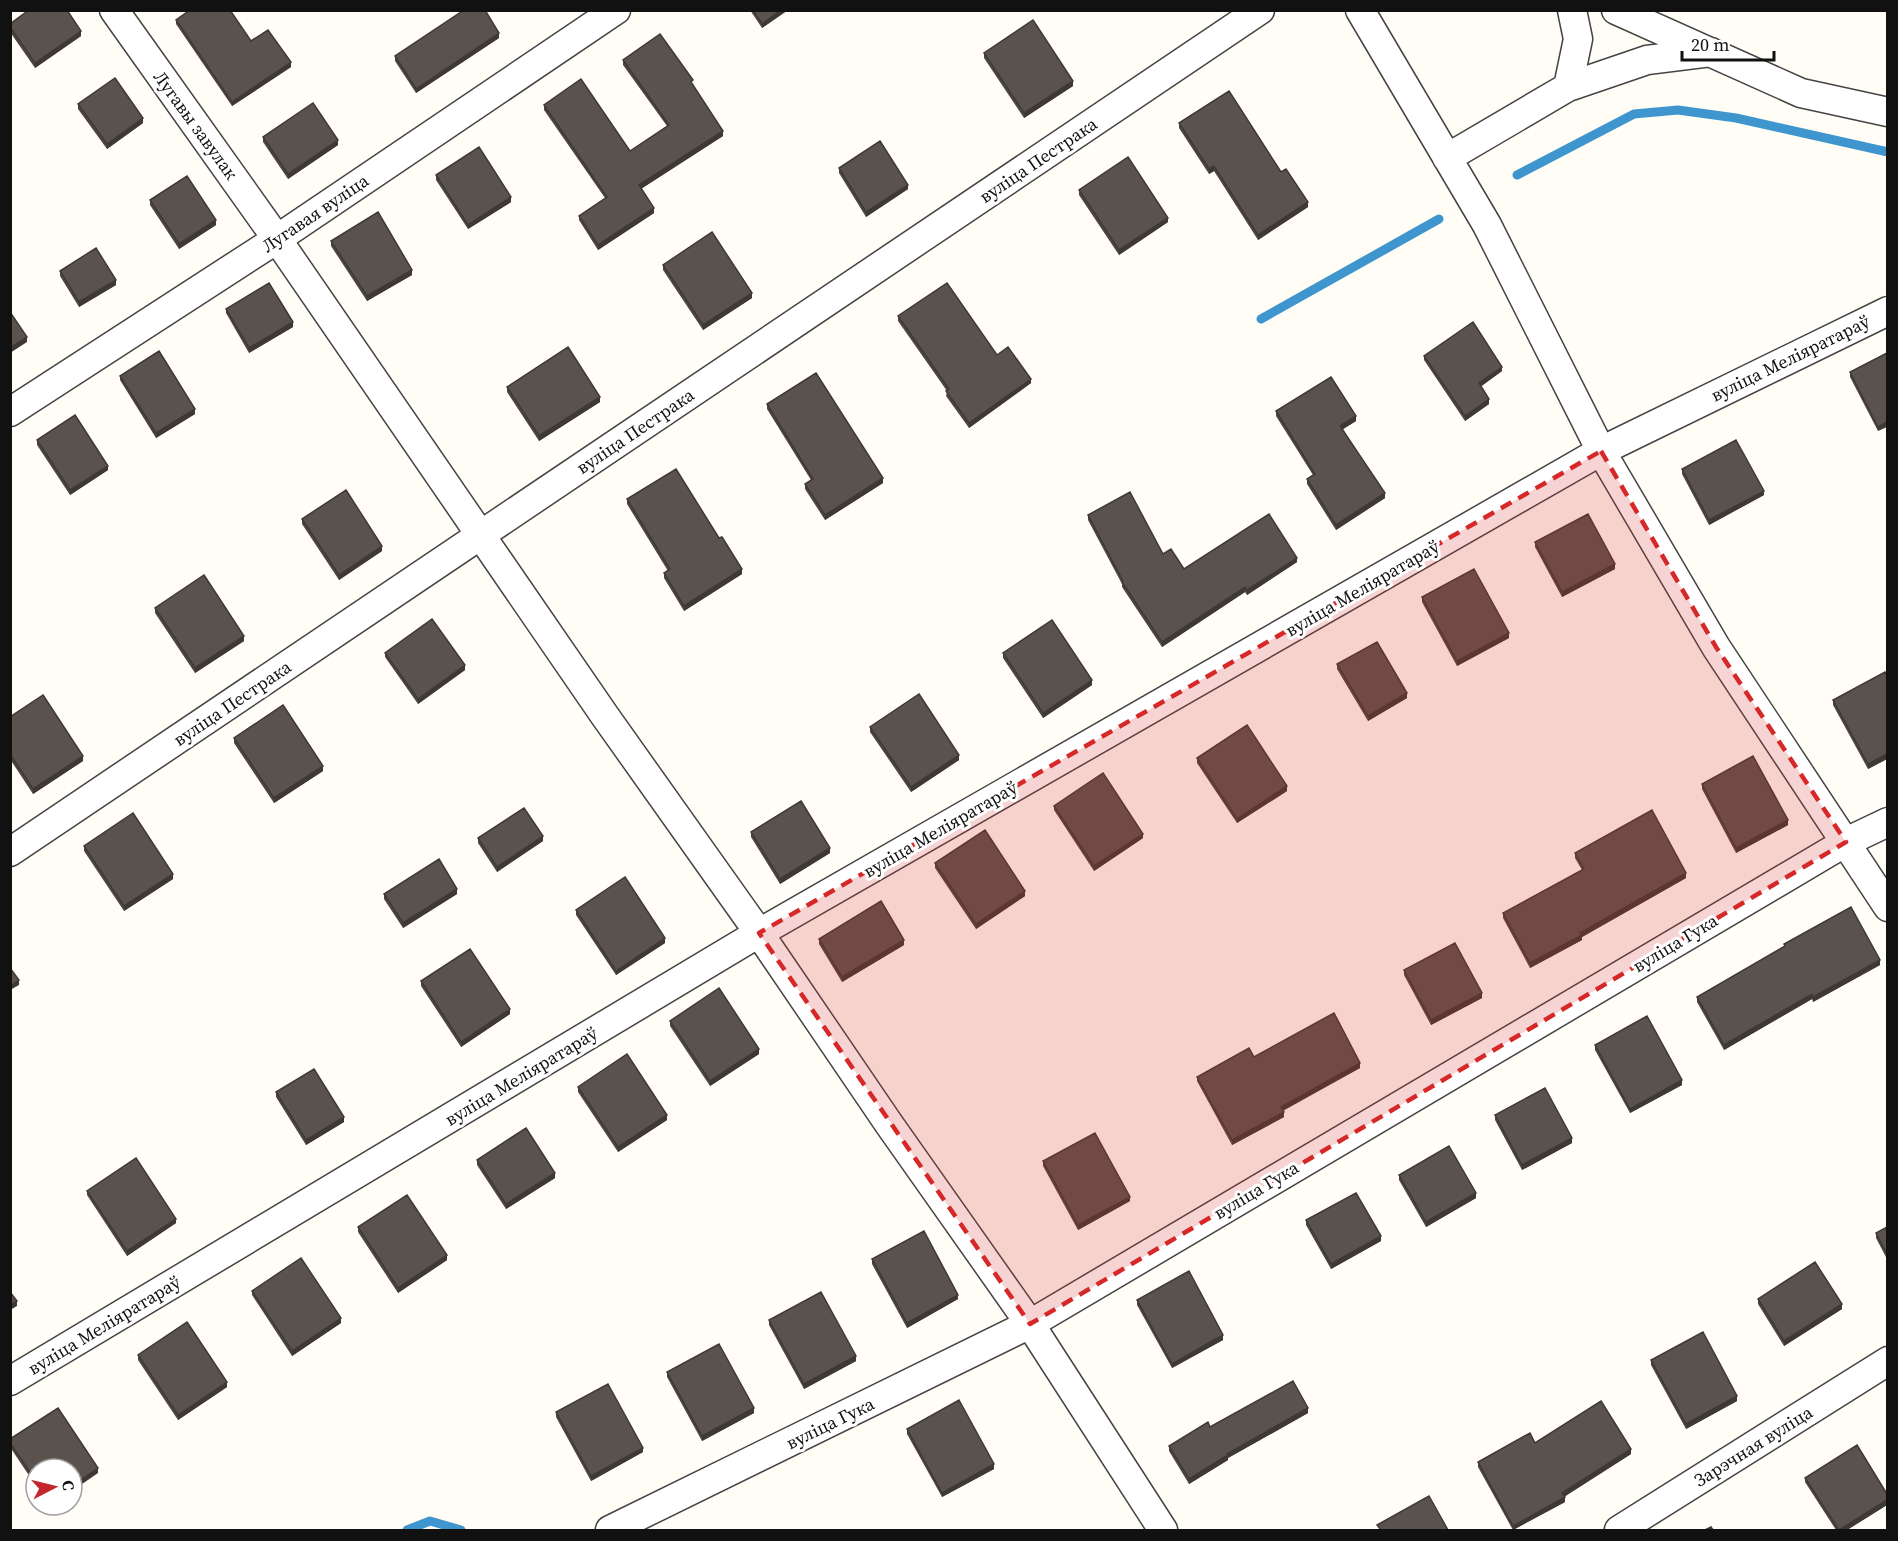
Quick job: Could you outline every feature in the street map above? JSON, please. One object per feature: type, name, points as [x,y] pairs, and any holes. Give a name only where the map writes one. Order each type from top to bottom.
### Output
[{"type":"street","name":"Лугавы завулак","points":[[114,10],[277,239],[612,726],[759,933],[889,1124],[1030,1324],[1162,1530]]},
{"type":"street","name":"Лугавая вуліца","points":[[10,412],[277,239],[616,10]]},
{"type":"street","name":"вуліца Пестрака","points":[[10,852],[1260,10]]},
{"type":"street","points":[[1360,10],[1486,225],[1601,451],[1716,647],[1887,907]]},
{"type":"street","points":[[1568,87],[1578,39],[1572,10]]},
{"type":"street","points":[[1616,10],[1801,93],[1887,112]]},
{"type":"street","points":[[1447,158],[1568,87],[1647,60],[1711,52]]},
{"type":"street","name":"вуліца Меліяратараў","points":[[10,1381],[759,933],[1601,451],[1887,311]]},
{"type":"street","name":"вуліца Гука","points":[[610,1530],[1030,1324],[1846,842],[1887,822]]},
{"type":"street","name":"Зарэчная вуліца","points":[[1619,1530],[1887,1361]]},
{"type":"highlighted area","points":[[1601,451],[1716,647],[1846,842],[1030,1324],[759,933]]},
{"type":"building","points":[[29,10],[67,10],[81,31],[35,63],[10,27],[10,24]]},
{"type":"building","points":[[190,10],[230,10],[251,41],[268,30],[291,62],[232,102],[176,20]]},
{"type":"building","points":[[464,10],[485,10],[499,33],[416,89],[395,56]]},
{"type":"building","points":[[753,10],[781,10],[762,24]]},
{"type":"building","points":[[1033,20],[1073,81],[1024,113],[984,53]]},
{"type":"building","points":[[660,34],[693,80],[691,82],[723,131],[639,185],[654,208],[598,245],[579,216],[607,197],[544,105],[581,79],[630,151],[669,125],[623,60]]},
{"type":"building","points":[[115,78],[143,118],[107,144],[78,104]]},
{"type":"building","points":[[1229,91],[1281,172],[1286,169],[1308,202],[1258,235],[1214,166],[1209,169],[1179,123]]},
{"type":"building","points":[[313,103],[338,140],[288,174],[263,137]]},
{"type":"building","points":[[880,141],[908,185],[866,212],[839,168]]},
{"type":"building","points":[[479,147],[511,197],[468,225],[436,175]]},
{"type":"building","points":[[1128,157],[1168,218],[1119,250],[1079,190]]},
{"type":"building","points":[[187,176],[216,220],[179,244],[150,200]]},
{"type":"building","points":[[378,212],[412,270],[367,296],[331,241]]},
{"type":"building","points":[[712,232],[752,293],[703,325],[663,265]]},
{"type":"building","points":[[96,248],[116,280],[79,302],[60,271]]},
{"type":"building","points":[[269,283],[293,322],[249,348],[226,309]]},
{"type":"building","points":[[947,283],[997,355],[1008,347],[1031,379],[969,423],[946,391],[949,389],[898,316]]},
{"type":"building","points":[[10,312],[27,337],[10,348]]},
{"type":"building","points":[[1473,322],[1502,367],[1479,383],[1489,399],[1465,416],[1424,356]]},
{"type":"building","points":[[568,347],[600,397],[539,436],[507,387]]},
{"type":"building","points":[[159,351],[195,409],[156,433],[120,376]]},
{"type":"building","points":[[1887,353],[1887,422],[1878,427],[1850,372]]},
{"type":"building","points":[[816,373],[883,478],[825,515],[805,484],[813,479],[767,404]]},
{"type":"building","points":[[1331,377],[1356,416],[1340,426],[1385,493],[1336,525],[1307,479],[1315,474],[1276,411]]},
{"type":"building","points":[[75,415],[108,466],[70,490],[37,440]]},
{"type":"building","points":[[1736,440],[1764,491],[1709,520],[1682,469]]},
{"type":"building","points":[[676,469],[719,538],[722,537],[742,569],[684,606],[664,573],[670,569],[627,499]]},
{"type":"building","points":[[346,490],[382,546],[339,575],[302,519]]},
{"type":"building","points":[[1130,492],[1163,554],[1171,549],[1184,569],[1269,514],[1297,558],[1247,590],[1245,587],[1162,642],[1122,582],[1088,515]]},
{"type":"building","points":[[1588,514],[1615,564],[1562,592],[1535,542]]},
{"type":"building","points":[[1474,569],[1509,633],[1457,661],[1422,597]]},
{"type":"building","points":[[204,575],[244,636],[195,668],[155,608]]},
{"type":"building","points":[[432,619],[465,665],[418,699],[385,653]]},
{"type":"building","points":[[1052,620],[1092,680],[1043,713],[1003,653]]},
{"type":"building","points":[[1377,642],[1407,693],[1368,716],[1337,664]]},
{"type":"building","points":[[1885,672],[1887,676],[1887,754],[1868,764],[1833,700]]},
{"type":"building","points":[[919,694],[959,755],[911,787],[870,727]]},
{"type":"building","points":[[43,695],[83,756],[33,789],[10,754],[10,717]]},
{"type":"building","points":[[283,705],[323,766],[274,798],[234,738]]},
{"type":"building","points":[[1247,725],[1287,786],[1237,819],[1197,758]]},
{"type":"building","points":[[1753,756],[1788,820],[1736,848],[1702,784]]},
{"type":"building","points":[[1103,773],[1143,834],[1094,866],[1054,806]]},
{"type":"building","points":[[801,801],[830,848],[780,879],[751,832]]},
{"type":"building","points":[[524,808],[543,836],[497,867],[478,838]]},
{"type":"building","points":[[1652,810],[1686,873],[1530,963],[1503,913],[1584,869],[1575,853]]},
{"type":"building","points":[[133,813],[173,874],[124,906],[84,846]]},
{"type":"building","points":[[985,830],[1025,891],[976,924],[935,863]]},
{"type":"building","points":[[439,859],[457,889],[403,923],[384,894]]},
{"type":"building","points":[[625,877],[665,938],[616,971],[576,910]]},
{"type":"building","points":[[881,901],[904,940],[842,977],[819,939]]},
{"type":"building","points":[[1851,907],[1880,960],[1813,997],[1812,994],[1724,1045],[1697,997],[1785,946],[1784,944]]},
{"type":"building","points":[[1455,943],[1482,993],[1431,1020],[1404,970]]},
{"type":"building","points":[[470,949],[510,1009],[461,1042],[421,981]]},
{"type":"building","points":[[10,968],[19,980],[10,986]]},
{"type":"building","points":[[719,988],[759,1049],[710,1081],[670,1021]]},
{"type":"building","points":[[1334,1013],[1360,1063],[1281,1107],[1284,1112],[1232,1140],[1197,1077],[1249,1048],[1254,1057]]},
{"type":"building","points":[[1647,1016],[1682,1080],[1630,1109],[1595,1045]]},
{"type":"building","points":[[627,1054],[667,1115],[618,1147],[578,1087]]},
{"type":"building","points":[[314,1069],[344,1117],[306,1140],[276,1092]]},
{"type":"building","points":[[1545,1088],[1572,1138],[1522,1165],[1495,1115]]},
{"type":"building","points":[[526,1128],[555,1173],[506,1204],[477,1160]]},
{"type":"building","points":[[1095,1133],[1130,1197],[1078,1225],[1043,1161]]},
{"type":"building","points":[[1449,1146],[1476,1193],[1426,1222],[1399,1175]]},
{"type":"building","points":[[136,1158],[176,1219],[127,1251],[87,1191]]},
{"type":"building","points":[[1356,1193],[1381,1236],[1331,1264],[1306,1220]]},
{"type":"building","points":[[407,1195],[447,1255],[398,1288],[358,1227]]},
{"type":"building","points":[[1887,1227],[1887,1254],[1876,1233]]},
{"type":"building","points":[[924,1231],[958,1295],[907,1323],[872,1259]]},
{"type":"building","points":[[301,1258],[341,1318],[292,1351],[252,1291]]},
{"type":"building","points":[[1815,1262],[1842,1304],[1784,1341],[1758,1299]]},
{"type":"building","points":[[1189,1271],[1223,1335],[1172,1364],[1137,1300]]},
{"type":"building","points":[[10,1292],[17,1301],[10,1305]]},
{"type":"building","points":[[821,1292],[856,1356],[804,1384],[769,1320]]},
{"type":"building","points":[[187,1322],[227,1382],[178,1415],[138,1355]]},
{"type":"building","points":[[1703,1332],[1737,1396],[1686,1424],[1651,1360]]},
{"type":"building","points":[[719,1344],[754,1408],[702,1436],[667,1372]]},
{"type":"building","points":[[1293,1381],[1308,1408],[1227,1454],[1189,1479],[1169,1446],[1208,1422],[1210,1427]]},
{"type":"building","points":[[608,1384],[643,1448],[591,1476],[556,1412]]},
{"type":"building","points":[[959,1400],[994,1464],[942,1493],[907,1429]]},
{"type":"building","points":[[1601,1401],[1631,1449],[1562,1493],[1565,1497],[1513,1526],[1478,1462],[1530,1433],[1535,1443]]},
{"type":"building","points":[[58,1408],[98,1468],[84,1478],[84,1457],[24,1457],[24,1463],[10,1443],[10,1439]]},
{"type":"building","points":[[1857,1445],[1887,1494],[1887,1500],[1839,1530],[1805,1478]]},
{"type":"building","points":[[1429,1496],[1448,1530],[1381,1530],[1377,1525]]},
{"type":"waterway","points":[[1517,175],[1634,114],[1678,110],[1736,118],[1888,152]]},
{"type":"waterway","points":[[1261,319],[1439,219]]},
{"type":"waterway","points":[[407,1530],[430,1521],[461,1530]]}]
